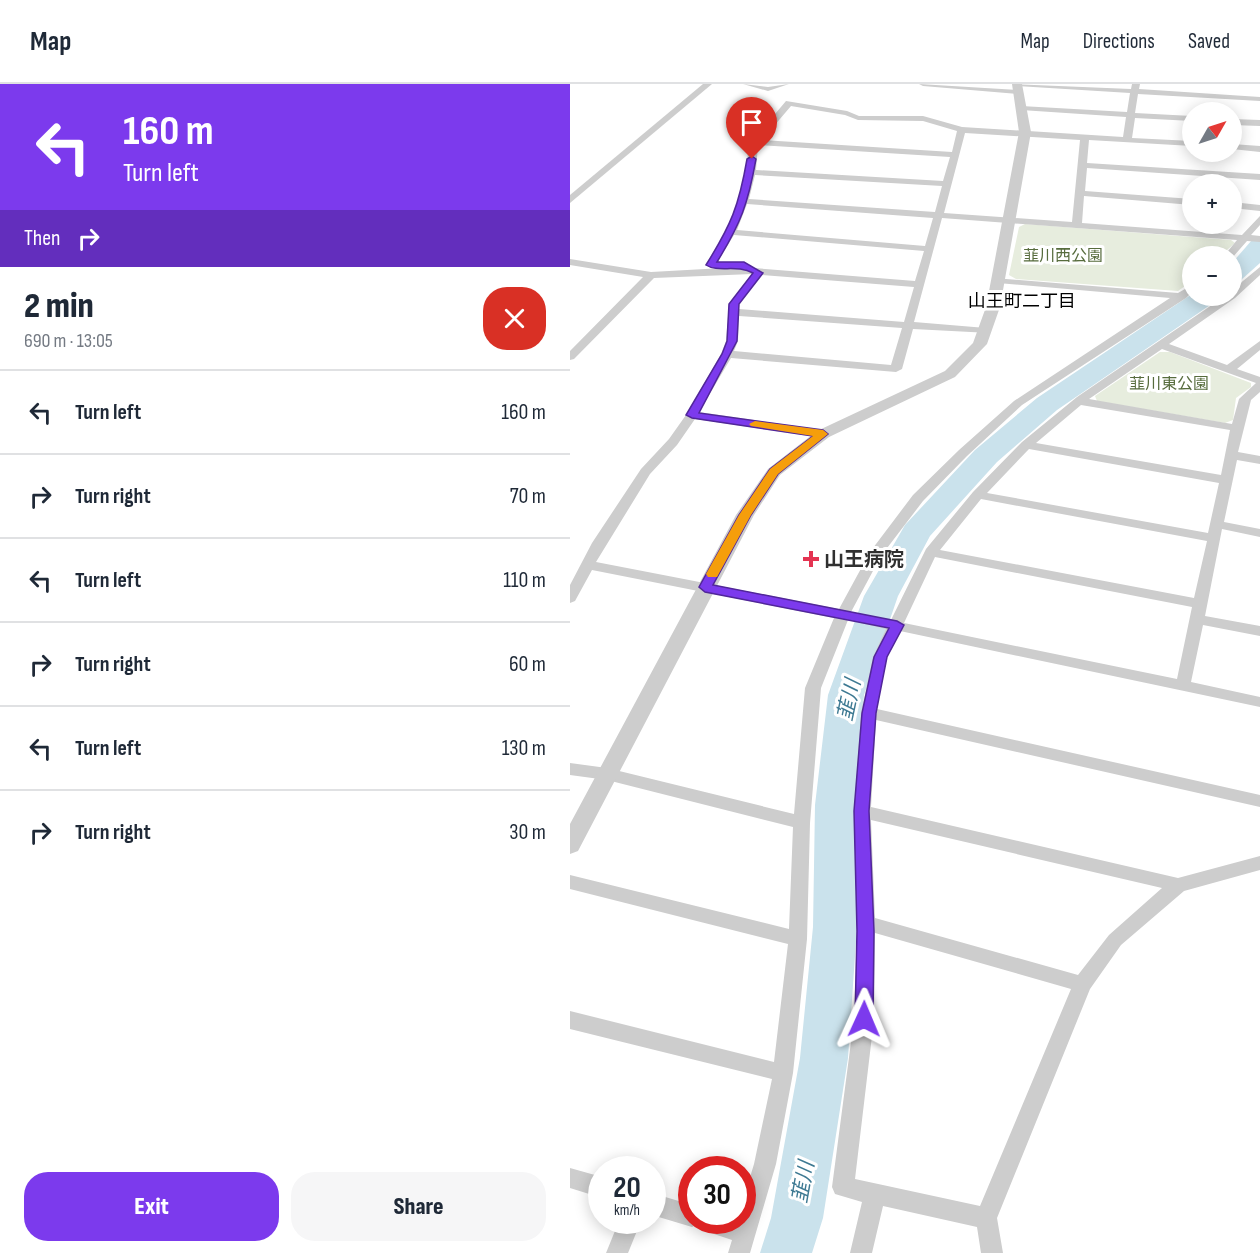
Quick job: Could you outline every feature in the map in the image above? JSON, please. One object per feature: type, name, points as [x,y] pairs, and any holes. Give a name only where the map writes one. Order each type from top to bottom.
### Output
[{"type":"street","points":[[570,200],[708,84]]},
{"type":"street","points":[[747,84],[768,89],[785,84]]},
{"type":"street","points":[[923,84],[1136,88],[1260,99]]},
{"type":"street","points":[[570,845],[705,587],[745,515],[774,472],[823,434],[950,374],[974,353],[986,331],[998,280],[1025,132],[1017,87]]},
{"type":"street","points":[[1127,140],[1136,88]]},
{"type":"street","points":[[758,273],[744,265],[710,265],[731,232],[744,201],[751,172],[752,146],[789,103],[847,113],[858,118],[923,119],[962,130],[1025,132],[1182,143]]},
{"type":"street","points":[[1021,108],[1182,118]]},
{"type":"street","points":[[1242,122],[1260,123]]},
{"type":"street","points":[[727,354],[896,369],[962,130]]},
{"type":"street","points":[[1077,225],[1085,137]]},
{"type":"street","points":[[757,142],[955,155]]},
{"type":"street","points":[[1242,147],[1260,148]]},
{"type":"street","points":[[1082,165],[1260,177]]},
{"type":"street","points":[[751,172],[946,184]]},
{"type":"street","points":[[1080,193],[1182,201]]},
{"type":"street","points":[[744,201],[1254,239],[1260,219]]},
{"type":"street","points":[[1242,206],[1260,208]]},
{"type":"street","points":[[731,232],[931,249]]},
{"type":"street","points":[[570,262],[651,275],[741,270],[919,284]]},
{"type":"street","points":[[1242,286],[1260,270]]},
{"type":"street","points":[[570,598],[645,472],[673,442],[692,415],[732,341],[734,304],[758,273]]},
{"type":"street","points":[[570,357],[651,275]]},
{"type":"street","points":[[998,280],[1182,292]]},
{"type":"street","points":[[728,1234],[742,1243],[765,1164],[783,1074],[798,939],[802,823],[813,688],[875,555],[918,498],[963,453],[1018,404],[1182,295]]},
{"type":"street","points":[[986,1218],[843,1187],[864,1019],[866,923],[862,811],[869,713],[880,657],[931,552],[978,495],[1026,445],[1079,401],[1216,306]]},
{"type":"street","points":[[732,312],[986,331]]},
{"type":"street","points":[[1228,370],[1260,344]]},
{"type":"street","points":[[1162,345],[1260,383],[1245,399],[1237,428],[1183,685]]},
{"type":"street","points":[[1079,401],[1237,428]]},
{"type":"street","points":[[692,415],[823,434]]},
{"type":"street","points":[[1026,445],[1225,480]]},
{"type":"street","points":[[1231,455],[1260,460]]},
{"type":"street","points":[[978,495],[1214,531],[1260,532]]},
{"type":"street","points":[[931,552],[1198,611],[1260,631]]},
{"type":"street","points":[[588,565],[848,615],[1260,702]]},
{"type":"street","points":[[869,713],[1260,801]]},
{"type":"street","points":[[570,769],[607,774],[802,823]]},
{"type":"street","points":[[862,811],[1179,885]]},
{"type":"street","points":[[992,1253],[986,1218],[1082,984],[1115,940],[1179,885],[1260,863]]},
{"type":"street","points":[[570,882],[798,939]]},
{"type":"street","points":[[866,923],[1082,984]]},
{"type":"street","points":[[570,1020],[783,1074]]},
{"type":"street","points":[[570,1178],[588,1184]]},
{"type":"street","points":[[861,1253],[875,1194]]},
{"type":"street","points":[[618,1253],[625,1234]]},
{"type":"green space","name":"韮川西公園","points":[[1025,224],[1231,240],[1235,243],[1232,246],[1182,246],[1182,288],[1178,291],[1016,279],[1009,275],[1019,227]]},
{"type":"green space","name":"韮川東公園","points":[[1160,352],[1170,352],[1251,383],[1251,387],[1236,398],[1233,420],[1225,423],[1097,401],[1095,396]]},
{"type":"waterway","name":"韮川","points":[[1242,266],[1260,245]]},
{"type":"waterway","name":"韮川","points":[[786,1253],[797,1218],[824,1058],[835,927],[835,805],[846,695],[853,669],[881,596],[916,532],[986,456],[1047,404],[1192,306]]},
{"type":"slow traffic","points":[[712,574],[745,515],[774,472],[823,434],[755,424]]},
{"type":"place","name":"山王病院","points":[[811,559]]},
{"type":"district","name":"山王町二丁目","points":[[1022,301]]},
{"type":"route","points":[[752,159],[744,201],[731,232],[710,265],[744,265],[758,273],[734,304],[732,341],[692,415],[823,434],[774,472],[745,515],[705,587],[897,625],[880,657],[869,713],[862,811],[866,931],[864,1019]]}]
